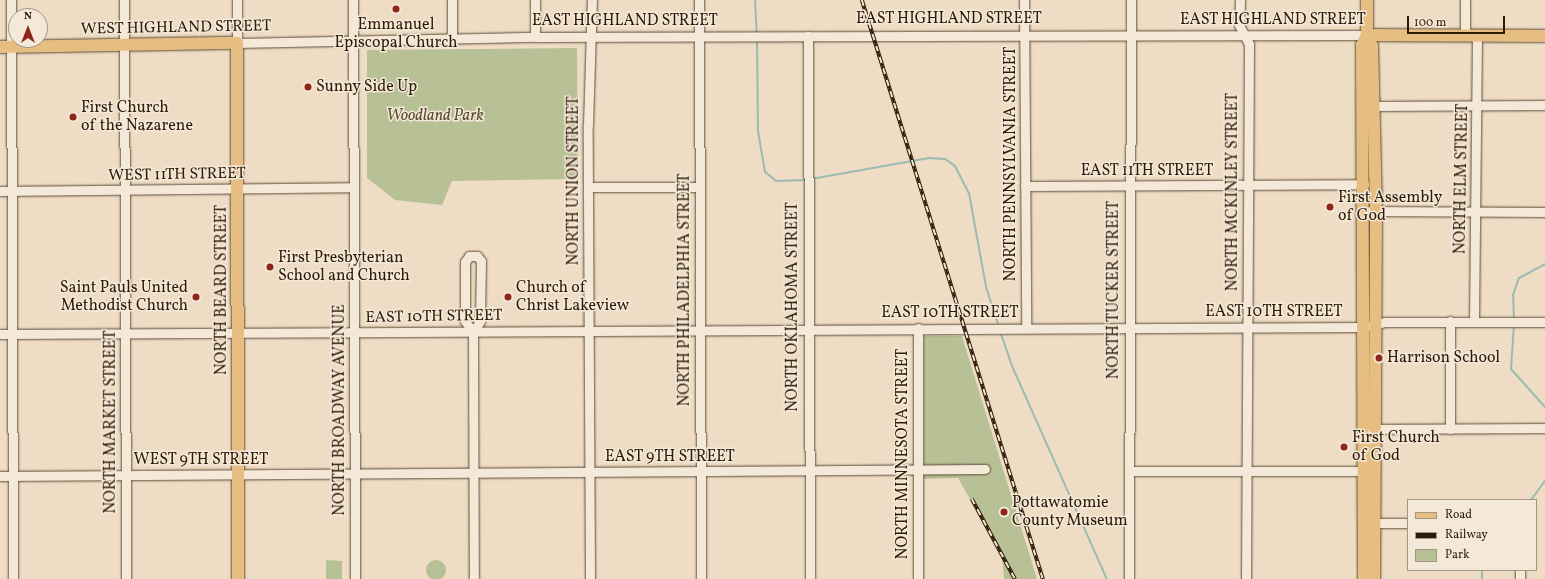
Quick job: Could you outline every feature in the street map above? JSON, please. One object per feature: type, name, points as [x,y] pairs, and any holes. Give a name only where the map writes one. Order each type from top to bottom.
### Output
[{"type":"main road","points":[[1364,579],[1369,523],[1371,325],[1370,211],[1374,106],[1372,46],[1367,35],[1367,0]]},
{"type":"main road","points":[[1367,35],[1362,45],[1364,184],[1370,211]]},
{"type":"main road","name":"EAST HIGHLAND STREET","points":[[1367,35],[1545,36]]},
{"type":"main road","name":"WEST HIGHLAND STREET","points":[[6,47],[237,43]]},
{"type":"main road","name":"NORTH BEARD STREET","points":[[237,43],[239,334],[238,579]]},
{"type":"main road","points":[[1369,523],[1374,579]]},
{"type":"street","points":[[11,0],[6,47],[12,192],[14,476],[13,579]]},
{"type":"street","name":"NORTH MARKET STREET","points":[[124,0],[126,579]]},
{"type":"street","name":"NORTH BEARD STREET","points":[[237,0],[237,43]]},
{"type":"street","name":"NORTH BROADWAY AVENUE","points":[[353,0],[355,579]]},
{"type":"street","points":[[452,0],[452,39]]},
{"type":"street","points":[[535,0],[535,37]]},
{"type":"street","name":"NORTH UNION STREET","points":[[590,579],[590,330],[588,187],[592,0]]},
{"type":"street","name":"NORTH PHILADELPHIA STREET","points":[[699,0],[701,579]]},
{"type":"street","name":"NORTH PENNSYLVANIA STREET","points":[[1024,0],[1026,327]]},
{"type":"street","name":"NORTH TUCKER STREET","points":[[1129,579],[1129,186],[1131,0]]},
{"type":"street","name":"NORTH MCKINLEY STREET","points":[[1240,0],[1240,24],[1249,44],[1246,579]]},
{"type":"street","name":"NORTH ELM STREET","points":[[1465,0],[1471,36],[1478,104],[1474,322]]},
{"type":"street","name":"EAST HIGHLAND STREET","points":[[353,41],[535,37],[1367,35]]},
{"type":"street","name":"NORTH OKLAHOMA STREET","points":[[808,36],[810,579]]},
{"type":"street","name":"WEST HIGHLAND STREET","points":[[237,43],[353,41]]},
{"type":"street","points":[[1374,106],[1478,104],[1545,105]]},
{"type":"street","name":"EAST 11TH STREET","points":[[1025,186],[1364,184]]},
{"type":"street","points":[[588,187],[700,187]]},
{"type":"street","name":"WEST 11TH STREET","points":[[0,192],[354,188]]},
{"type":"street","points":[[1370,211],[1545,212]]},
{"type":"street","points":[[473,332],[465,321],[465,262],[469,256],[477,256],[481,261],[480,321],[473,332],[474,579]]},
{"type":"street","points":[[1450,321],[1450,429]]},
{"type":"street","name":"EAST 10TH STREET","points":[[0,334],[239,334],[809,328],[1130,328],[1371,325],[1450,321],[1545,322]]},
{"type":"street","name":"NORTH MINNESOTA STREET","points":[[918,328],[918,579]]},
{"type":"street","points":[[1370,428],[1545,428]]},
{"type":"street","name":"EAST 9TH STREET","points":[[355,474],[809,472],[985,469]]},
{"type":"street","points":[[1130,471],[1370,471]]},
{"type":"street","name":"WEST 9TH STREET","points":[[0,476],[355,474]]},
{"type":"street","points":[[1369,523],[1407,523]]},
{"type":"green space","name":"Woodland Park","points":[[577,48],[578,179],[452,181],[442,205],[395,200],[367,178],[367,50]]},
{"type":"green space","points":[[924,336],[962,336],[1037,579],[1004,579],[1002,555],[958,478],[924,479]]},
{"type":"green space","points":[[326,560],[342,561],[342,579],[326,579]]},
{"type":"green space","points":[[436,560],[443,563],[446,570],[443,577],[436,580],[429,577],[426,570],[429,563]]},
{"type":"waterway","points":[[755,0],[757,35]]},
{"type":"waterway","points":[[757,39],[758,131],[765,172],[776,181],[805,180]]},
{"type":"waterway","points":[[811,179],[929,158],[945,159],[955,166],[969,193],[986,287],[999,327]]},
{"type":"waterway","points":[[1514,320],[1513,295],[1519,278],[1545,264]]},
{"type":"waterway","points":[[1514,324],[1511,369],[1545,407]]},
{"type":"waterway","points":[[1000,331],[1012,366],[1107,579]]},
{"type":"waterway","points":[[1532,499],[1545,481]]},
{"type":"waterway","points":[[1482,571],[1482,579]]},
{"type":"railway","points":[[862,0],[1043,579]]},
{"type":"railway","points":[[972,499],[1015,579]]},
{"type":"place","name":"Emmanuel Episcopal Church","points":[[396,9]]},
{"type":"place","name":"Sunny Side Up","points":[[308,87]]},
{"type":"place","name":"First Church of the Nazarene","points":[[73,117]]},
{"type":"place","name":"First Assembly of God","points":[[1330,207]]},
{"type":"place","name":"First Presbyterian School and Church","points":[[270,267]]},
{"type":"place","name":"Saint Pauls United Methodist Church","points":[[196,297]]},
{"type":"place","name":"Church of Christ Lakeview","points":[[508,297]]},
{"type":"place","name":"Harrison School","points":[[1379,358]]},
{"type":"place","name":"First Church of God","points":[[1344,447]]},
{"type":"place","name":"Pottawatomie County Museum","points":[[1004,512]]}]
